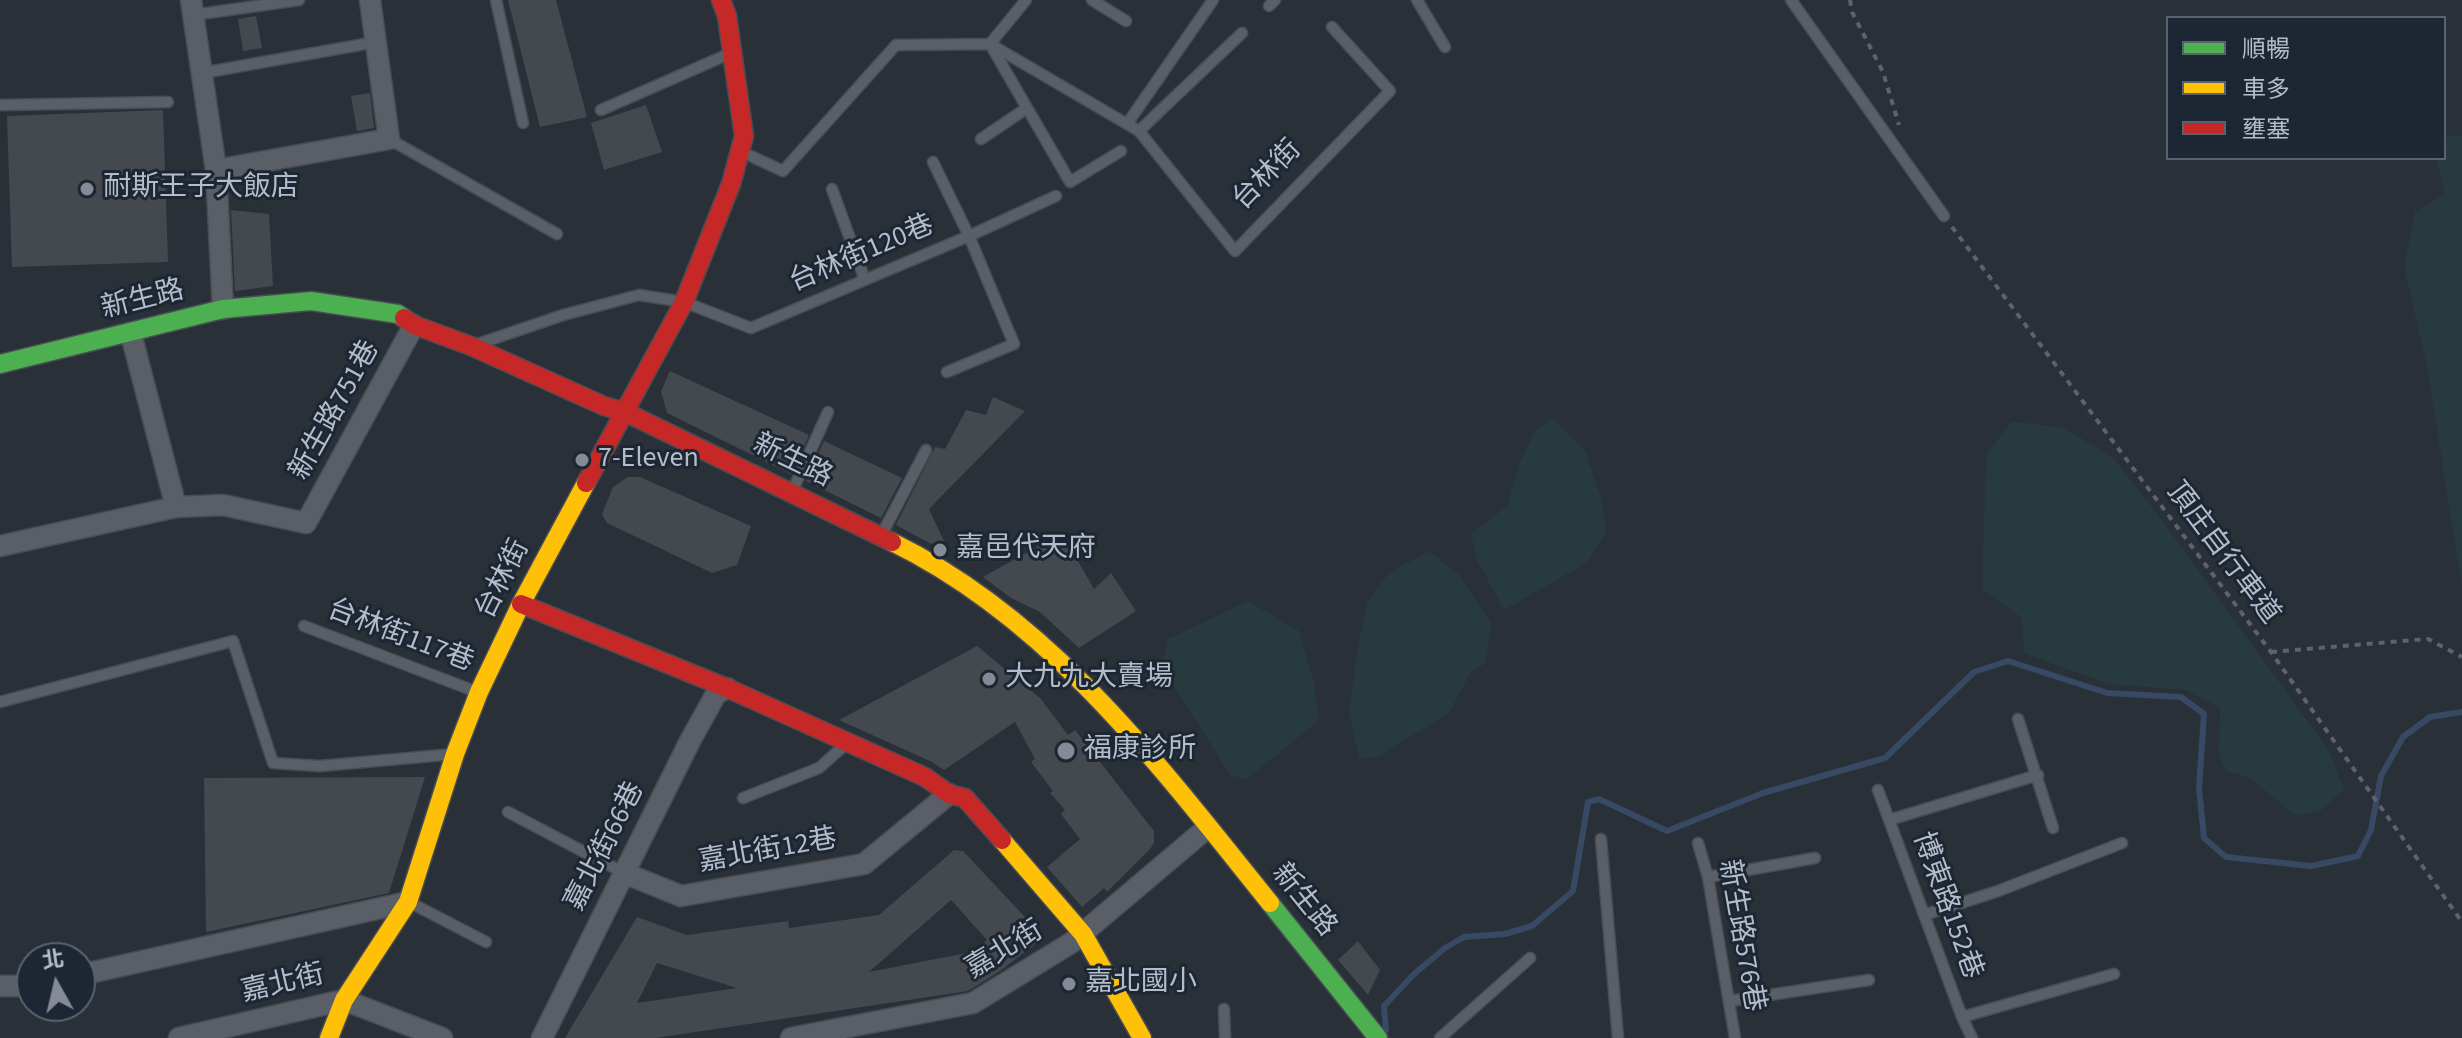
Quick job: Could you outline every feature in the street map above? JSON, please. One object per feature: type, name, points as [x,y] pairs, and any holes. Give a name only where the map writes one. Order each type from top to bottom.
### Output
[{"type":"street","points":[[216,170],[389,139],[370,0]]},
{"type":"street","name":"台林街","points":[[329,1038],[344,1000],[408,902],[455,754],[479,692],[521,604],[684,302],[731,184],[744,136],[727,16],[721,0]]},
{"type":"street","points":[[192,8],[216,170],[223,309]]},
{"type":"street","name":"新生路","points":[[0,364],[223,309],[311,301],[398,314],[414,325],[471,346],[604,406],[625,412],[933,562],[1038,639],[1147,750],[1371,1035]]},
{"type":"street","name":"新生路751巷","points":[[176,507],[223,505],[306,523],[414,325]]},
{"type":"street","points":[[0,546],[176,507],[131,334]]},
{"type":"street","points":[[521,604],[727,688],[925,777],[949,794],[965,798],[1083,934],[1142,1038]]},
{"type":"street","name":"嘉北街66巷","points":[[542,1038],[690,741],[716,694],[727,688]]},
{"type":"street","name":"嘉北街12巷","points":[[624,873],[681,896],[864,864],[949,794]]},
{"type":"street","name":"嘉北街","points":[[791,1038],[973,1003],[1083,934],[1207,828]]},
{"type":"street","points":[[96,971],[408,902]]},
{"type":"street","name":"嘉北街","points":[[179,1038],[344,1000],[442,1038]]},
{"type":"lane","points":[[192,8],[299,0]]},
{"type":"lane","points":[[496,0],[523,123]]},
{"type":"lane","points":[[990,44],[1026,0]]},
{"type":"lane","points":[[1092,0],[1126,21]]},
{"type":"lane","points":[[1127,124],[1213,0]]},
{"type":"lane","points":[[1417,0],[1445,47]]},
{"type":"lane","points":[[1791,0],[1944,216]]},
{"type":"lane","name":"台林街","points":[[990,44],[1139,131],[1235,251],[1390,91],[1332,27]]},
{"type":"lane","points":[[1139,131],[1242,33]]},
{"type":"lane","points":[[202,73],[376,42]]},
{"type":"lane","points":[[990,44],[1070,182],[1121,151]]},
{"type":"lane","points":[[740,151],[783,171],[896,45],[990,44]]},
{"type":"lane","points":[[601,110],[732,52]]},
{"type":"lane","points":[[0,105],[168,102]]},
{"type":"lane","points":[[981,139],[1027,108]]},
{"type":"lane","points":[[389,139],[557,234]]},
{"type":"lane","points":[[933,162],[969,236],[1014,344],[947,372]]},
{"type":"lane","points":[[832,189],[865,280]]},
{"type":"lane","name":"台林街120巷","points":[[471,346],[563,315],[639,295],[684,302],[751,328],[1056,196]]},
{"type":"lane","points":[[791,494],[828,412]]},
{"type":"lane","points":[[881,537],[926,450]]},
{"type":"lane","name":"台林街117巷","points":[[304,626],[479,692]]},
{"type":"lane","points":[[0,702],[233,641],[273,763],[320,766],[455,754]]},
{"type":"lane","points":[[2018,719],[2053,828]]},
{"type":"lane","points":[[743,798],[819,768],[847,743]]},
{"type":"lane","points":[[1889,820],[2038,775]]},
{"type":"lane","name":"博東路152巷","points":[[1878,790],[1972,1038]]},
{"type":"lane","points":[[508,812],[624,873]]},
{"type":"lane","points":[[1601,839],[1618,1038]]},
{"type":"lane","name":"新生路576巷","points":[[1698,843],[1708,877],[1735,1038]]},
{"type":"lane","points":[[1924,915],[1998,891],[2122,843]]},
{"type":"lane","points":[[1708,877],[1815,858]]},
{"type":"lane","points":[[408,902],[486,942]]},
{"type":"lane","points":[[1440,1038],[1530,958]]},
{"type":"lane","points":[[1962,1017],[2114,974]]},
{"type":"lane","points":[[1729,1001],[1869,980]]},
{"type":"lane","points":[[1224,1009],[1225,1038]]},
{"type":"path","points":[[1850,0],[1852,12],[1883,72],[1899,126]]},
{"type":"path","name":"頂庄自行車道","points":[[1944,216],[2271,652],[2462,922]]},
{"type":"path","points":[[2271,652],[2428,639],[2462,657]]},
{"type":"green space","points":[[2462,135],[2462,586],[2426,362],[2404,267],[2415,212],[2445,194],[2436,160],[2446,160],[2446,137]]},
{"type":"green space","points":[[1552,418],[1585,451],[1601,497],[1606,533],[1587,563],[1504,610],[1477,560],[1471,534],[1507,506],[1520,462],[1535,431]]},
{"type":"green space","points":[[2011,421],[2065,428],[2113,458],[2156,512],[2330,752],[2344,790],[2320,811],[2296,816],[2250,778],[2227,771],[2219,755],[2220,707],[2186,690],[2108,684],[2024,653],[2022,618],[1982,589],[1986,456]]},
{"type":"green space","points":[[1429,551],[1459,575],[1491,623],[1486,663],[1471,672],[1449,713],[1377,757],[1359,759],[1349,712],[1368,601],[1389,573]]},
{"type":"green space","points":[[1248,601],[1299,631],[1314,682],[1319,720],[1247,779],[1231,776],[1161,666],[1168,639]]},
{"type":"building","points":[[508,0],[556,0],[587,117],[540,127]]},
{"type":"building","points":[[256,16],[262,48],[243,51],[238,19]]},
{"type":"building","points":[[370,93],[374,128],[357,131],[351,96]]},
{"type":"building","points":[[646,105],[662,152],[604,170],[591,123]]},
{"type":"building","name":"耐斯王子大飯店","points":[[163,110],[168,262],[12,267],[7,116]]},
{"type":"building","points":[[231,210],[269,214],[273,286],[235,291]]},
{"type":"building","points":[[670,371],[809,435],[791,474],[667,413],[661,391]]},
{"type":"building","points":[[993,397],[1025,411],[929,509],[950,554],[896,525],[935,447],[945,449],[966,410],[986,415]]},
{"type":"building","points":[[824,441],[902,478],[881,518],[806,481]]},
{"type":"building","points":[[628,477],[640,477],[751,526],[737,565],[712,573],[607,523],[602,514],[613,487]]},
{"type":"building","points":[[1062,533],[1094,589],[1111,573],[1136,611],[1079,648],[1040,612],[1011,598],[983,577]]},
{"type":"building","points":[[977,646],[1040,698],[1068,735],[1075,730],[1154,831],[1154,843],[1150,849],[1107,892],[1104,888],[1082,907],[1047,867],[1080,839],[1061,814],[1065,810],[1050,793],[1053,791],[1031,762],[1035,759],[1015,722],[944,770],[839,720]]},
{"type":"building","points":[[425,777],[389,893],[206,932],[204,778]]},
{"type":"building","points":[[954,850],[963,851],[1040,933],[1039,941],[968,991],[656,1038],[565,1038],[637,917],[687,935],[788,921],[789,928],[879,915]],"holes":[[[951,900],[987,940],[972,952],[869,972]],[[657,963],[737,988],[637,1003]]]},
{"type":"building","points":[[1358,941],[1380,970],[1368,995],[1338,960]]},
{"type":"waterway","points":[[1386,1030],[1384,1006],[1414,974],[1445,948],[1464,937],[1505,934],[1532,926],[1573,891],[1588,802],[1599,799],[1667,831],[1763,793],[1885,758],[1974,672],[2008,661],[2107,693],[2181,697],[2204,714],[2199,788],[2204,838],[2226,857],[2311,866],[2358,856],[2371,830],[2381,776],[2403,737],[2430,717],[2462,712]]},
{"type":"traffic: fast","points":[[0,364],[223,309],[311,301],[398,314],[404,318]]},
{"type":"traffic: fast","points":[[1270,903],[1378,1038]]},
{"type":"traffic: slow","points":[[329,1038],[344,1000],[408,902],[455,754],[479,692],[521,604],[586,483]]},
{"type":"traffic: slow","points":[[892,542],[950,574],[1003,612],[1053,655],[1145,750],[1270,903]]},
{"type":"traffic: slow","points":[[1002,840],[1083,934],[1142,1038]]},
{"type":"traffic: jam","points":[[586,483],[684,302],[731,184],[744,136],[727,16],[721,0]]},
{"type":"traffic: jam","points":[[404,318],[604,406],[625,412],[892,542]]},
{"type":"traffic: jam","points":[[521,604],[727,688],[925,777],[949,794],[965,798],[1002,840]]},
{"type":"place","name":"耐斯王子大飯店","points":[[87,189]]},
{"type":"place","name":"7-Eleven","points":[[582,460]]},
{"type":"place","name":"嘉邑代天府","points":[[940,550]]},
{"type":"place","name":"大九九大賣場","points":[[989,679]]},
{"type":"place","name":"福康診所","points":[[1066,751]]},
{"type":"place","name":"嘉北國小","points":[[1069,984]]}]
